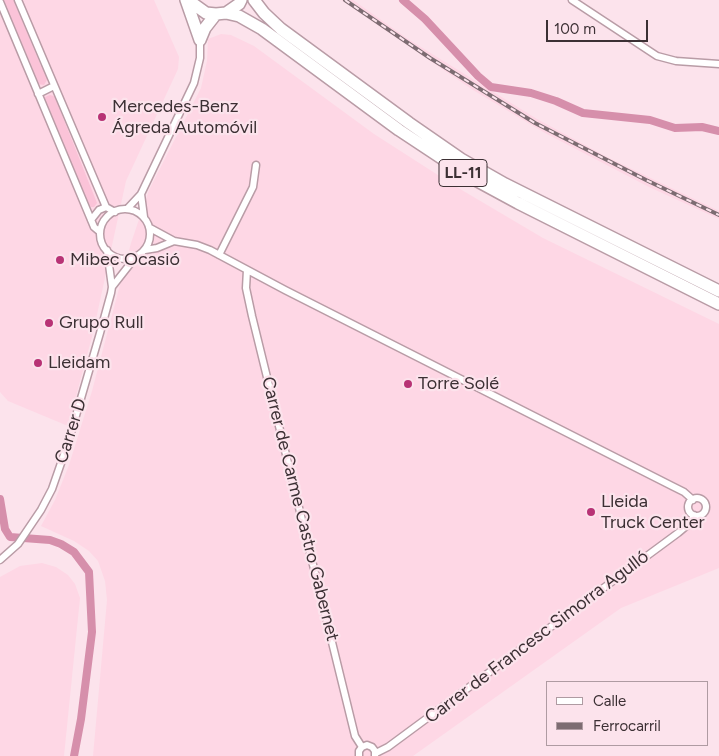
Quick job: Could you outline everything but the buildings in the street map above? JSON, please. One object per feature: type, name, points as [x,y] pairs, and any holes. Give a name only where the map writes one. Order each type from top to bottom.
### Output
[{"type":"highway","name":"LL-11","points":[[187,0],[206,13],[239,16],[262,29],[407,136],[470,177],[518,204],[719,304]]},
{"type":"highway","points":[[187,0],[200,40]]},
{"type":"highway","points":[[200,40],[205,28],[221,14],[239,4],[241,0]]},
{"type":"highway","name":"LL-11","points":[[254,0],[264,13],[281,29],[461,159],[522,192],[719,291]]},
{"type":"street","points":[[18,0],[106,207],[114,212]]},
{"type":"street","points":[[572,0],[657,56],[676,61],[719,64]]},
{"type":"street","points":[[0,2],[94,227],[100,232]]},
{"type":"street","points":[[127,209],[141,194],[194,83],[200,58],[200,40]]},
{"type":"street","points":[[38,94],[54,86]]},
{"type":"street","points":[[219,255],[253,187],[256,165]]},
{"type":"street","points":[[141,194],[144,217],[150,228],[150,240],[145,250]]},
{"type":"street","points":[[91,220],[99,210],[106,207]]},
{"type":"street","points":[[144,217],[127,209],[114,212],[106,218],[100,232],[102,244],[106,250],[119,258],[129,259],[134,258],[145,250],[157,248],[174,241]]},
{"type":"street","points":[[150,228],[174,241],[202,247],[219,255],[684,492],[693,500]]},
{"type":"street","name":"Carrer D","points":[[106,250],[112,287]]},
{"type":"street","name":"Carrer D","points":[[0,560],[18,544],[41,510],[52,489],[68,442],[112,287],[134,258]]},
{"type":"street","name":"Carrer de Carme Castro Gabernet","points":[[247,270],[246,283],[251,308],[355,736],[362,747]]},
{"type":"street","points":[[701,499],[706,506],[703,514],[694,515],[689,509],[689,504],[693,500],[701,499]]},
{"type":"street","name":"Carrer de Francesc Simorra Agulló","points":[[376,754],[678,533],[690,522],[694,515]]},
{"type":"street","points":[[358,756],[362,747],[369,746],[374,748],[376,754]]},
{"type":"shaded area","points":[[0,0],[154,0],[179,57],[178,69],[126,181],[93,333],[68,426],[8,401],[0,392]]},
{"type":"shaded area","points":[[1,0],[16,0],[15,4],[41,66],[44,66],[48,78],[44,85],[38,84],[30,71],[33,69],[6,7],[4,8]]},
{"type":"shaded area","points":[[341,0],[353,0],[408,39],[537,119],[607,157],[719,211],[719,219],[649,187],[545,133],[473,90]]},
{"type":"shaded area","points":[[221,34],[231,35],[254,46],[374,134],[455,186],[543,238],[719,324],[719,568],[621,608],[413,756],[93,756],[107,600],[105,581],[98,561],[89,551],[74,541],[41,526],[55,500],[69,465],[92,391],[131,243],[149,190],[201,88],[207,61],[208,39]]},
{"type":"shaded area","points":[[50,95],[57,97],[62,109],[60,110],[97,203],[94,207],[91,207],[88,203],[51,114],[48,114],[44,101],[45,97]]},
{"type":"shaded area","points":[[42,563],[56,567],[68,575],[75,584],[80,598],[64,756],[0,756],[0,577],[20,566]]},
{"type":"waterway","points":[[403,0],[425,19],[478,76],[491,87],[531,93],[556,101],[583,113],[650,120],[675,128],[702,127],[719,131]]},
{"type":"waterway","points":[[0,499],[5,529],[10,537],[50,540],[61,544],[74,552],[89,572],[92,632],[81,719],[74,756]]},
{"type":"railway","points":[[345,0],[430,58],[535,123],[719,215]]},
{"type":"place","name":"Mercedes-Benz Ágreda Automóvil","points":[[102,117]]},
{"type":"place","name":"Mibec Ocasió","points":[[60,260]]},
{"type":"place","name":"Grupo Rull","points":[[49,323]]},
{"type":"place","name":"Lleidam","points":[[38,363]]},
{"type":"place","name":"Torre Solé","points":[[408,384]]},
{"type":"place","name":"Lleida Truck Center","points":[[591,512]]}]
